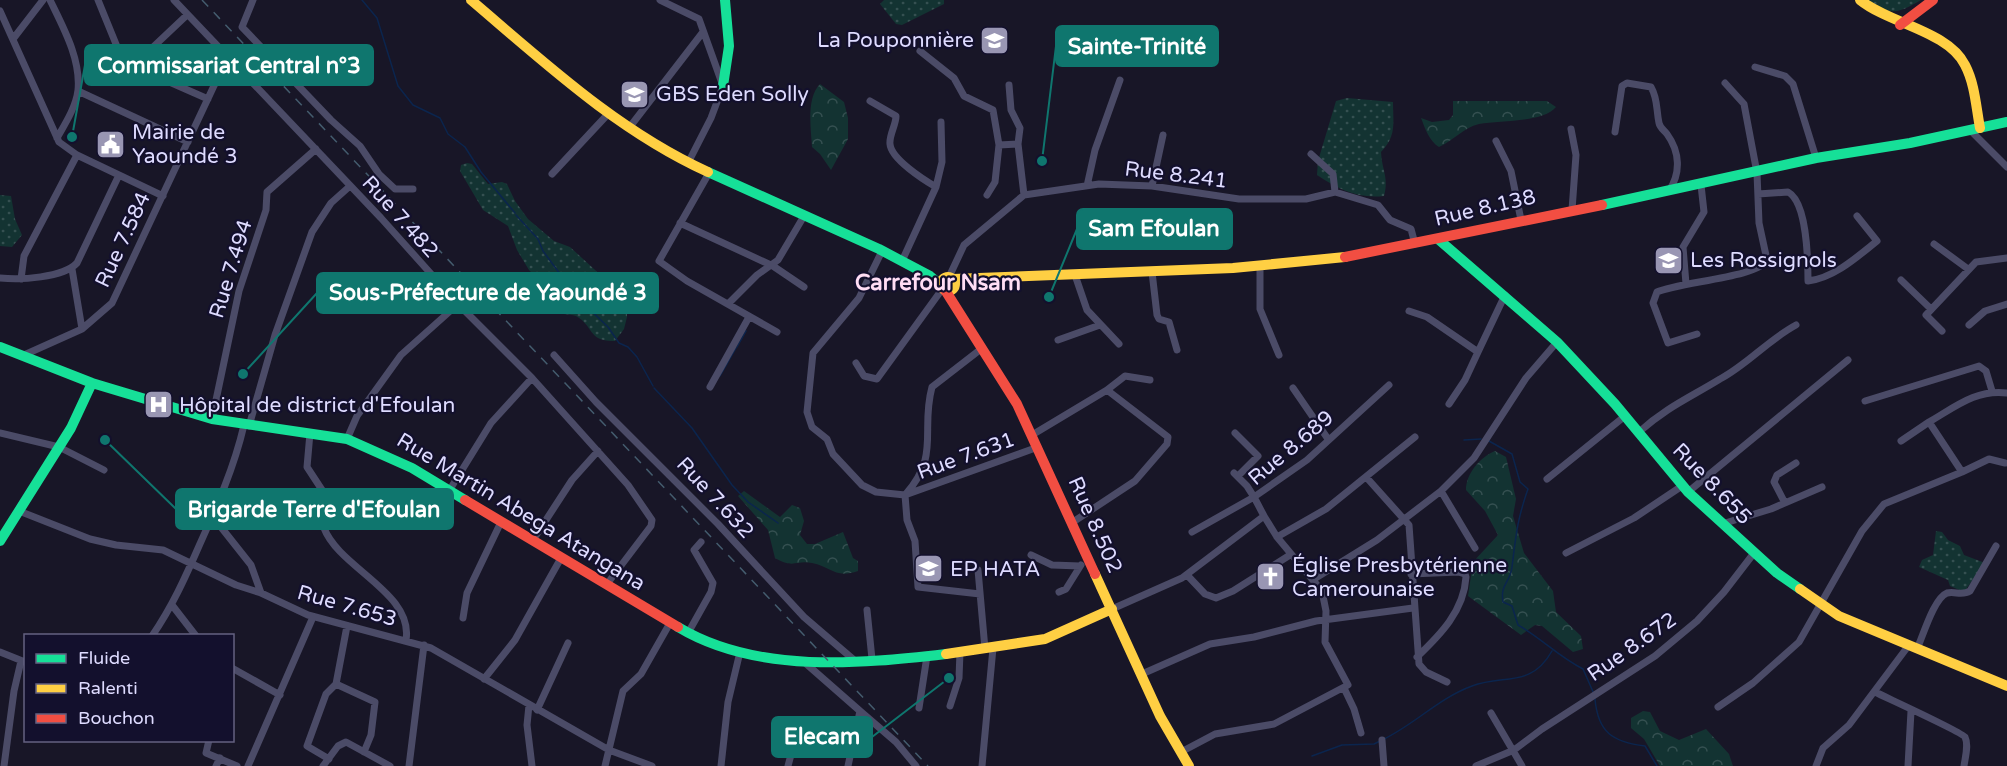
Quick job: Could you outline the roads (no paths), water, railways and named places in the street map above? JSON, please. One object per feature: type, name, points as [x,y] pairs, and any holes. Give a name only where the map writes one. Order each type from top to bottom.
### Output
[{"type":"main road","points":[[471,0],[608,114],[629,128],[688,163],[882,250],[948,284]]},
{"type":"main road","points":[[723,86],[729,46],[725,0]]},
{"type":"main road","points":[[1860,0],[1868,9],[1900,26],[1948,44],[1965,63],[1975,129]]},
{"type":"main road","points":[[1900,26],[1933,0]]},
{"type":"main road","name":"Rue 8.138","points":[[948,284],[966,280],[1260,266],[1345,257],[1701,185],[1816,158],[2007,122]]},
{"type":"main road","name":"Rue 8.655","points":[[1438,239],[1557,342],[1639,432],[1685,489],[1754,553],[1821,605],[2007,686]]},
{"type":"main road","name":"Rue 8.502","points":[[948,284],[956,306],[999,375],[1032,435],[1160,716],[1189,766]]},
{"type":"main road","name":"Rue Martin Abega Atangana","points":[[0,347],[92,383],[212,419],[347,439],[382,452],[670,623],[714,645],[740,652],[806,659],[853,660],[927,656],[989,649],[1024,644],[1065,632],[1112,609]]},
{"type":"main road","points":[[0,541],[59,447],[92,383]]},
{"type":"street","points":[[13,39],[43,0]]},
{"type":"street","points":[[50,0],[65,32],[74,62],[78,91],[57,138]]},
{"type":"street","points":[[98,0],[118,49],[133,66],[208,99]]},
{"type":"street","name":"Rue 7.482","points":[[174,0],[316,149],[458,304],[532,378],[628,485],[652,523],[607,584]]},
{"type":"street","points":[[253,0],[242,27],[331,120],[360,146],[379,174],[394,189],[413,189]]},
{"type":"street","points":[[660,0],[699,19],[723,86],[711,118],[688,163]]},
{"type":"street","points":[[0,11],[57,138],[77,155],[163,196]]},
{"type":"street","points":[[133,66],[187,15]]},
{"type":"street","points":[[629,128],[703,32]]},
{"type":"street","points":[[920,51],[954,78],[964,96],[993,110],[999,145],[994,182],[987,195]]},
{"type":"street","name":"Rue 7.584","points":[[24,355],[82,328],[112,303],[227,58]]},
{"type":"street","points":[[1755,67],[1785,76],[1793,84],[1816,158]]},
{"type":"street","points":[[1086,186],[1095,150],[1120,80]]},
{"type":"street","points":[[1615,132],[1622,86],[1627,83],[1651,87],[1657,98],[1659,123],[1676,153],[1678,176],[1670,191]]},
{"type":"street","points":[[1697,334],[1668,343],[1653,303],[1657,292],[1729,276],[1766,264],[1756,173],[1744,104],[1725,83]]},
{"type":"street","points":[[856,363],[864,376],[877,379],[948,284],[964,245],[1024,195],[1018,144],[1020,128],[1011,110],[1009,85]]},
{"type":"street","points":[[78,91],[188,142]]},
{"type":"street","points":[[870,101],[896,116],[890,144],[894,152],[914,172],[936,188]]},
{"type":"street","points":[[552,174],[608,114]]},
{"type":"street","points":[[902,261],[936,188],[942,162],[940,122]]},
{"type":"street","points":[[1571,129],[1576,155],[1572,210]]},
{"type":"street","points":[[1975,129],[2007,167]]},
{"type":"street","points":[[1152,186],[1163,135]]},
{"type":"street","points":[[1496,141],[1511,171],[1521,220]]},
{"type":"street","points":[[999,145],[1018,144]]},
{"type":"street","name":"Rue 7.494","points":[[212,419],[230,324],[267,205],[267,192],[316,149]]},
{"type":"street","points":[[1311,154],[1334,174],[1335,192],[1378,205],[1390,220],[1411,229],[1415,244]]},
{"type":"street","points":[[21,279],[24,256],[77,155]]},
{"type":"street","points":[[709,173],[659,261],[777,332]]},
{"type":"street","points":[[0,278],[21,279],[72,269],[119,175]]},
{"type":"street","name":"Rue 8.241","points":[[1024,195],[1115,184],[1152,186],[1239,199],[1306,199],[1335,192]]},
{"type":"street","points":[[1686,284],[1683,247],[1704,212],[1701,185]]},
{"type":"street","points":[[153,634],[172,605],[231,474],[275,335],[312,232],[331,203],[350,186]]},
{"type":"street","points":[[1758,194],[1788,192],[1794,197],[1804,233],[1808,281],[1820,280],[1839,269],[1877,240],[1857,216]]},
{"type":"street","points":[[728,304],[757,275],[772,266],[804,216]]},
{"type":"street","points":[[680,223],[772,266],[804,287]]},
{"type":"street","points":[[1934,244],[1968,269]]},
{"type":"street","name":"Rue 7.631","points":[[882,250],[859,298],[814,351],[807,412],[812,428],[828,439],[833,454],[862,485],[876,492],[905,495],[1038,447]]},
{"type":"street","points":[[1942,331],[1926,315],[1931,309],[1976,262],[2007,258]]},
{"type":"street","points":[[1260,266],[1260,309],[1279,354]]},
{"type":"street","points":[[72,269],[82,328]]},
{"type":"street","points":[[1152,272],[1158,315],[1160,319],[1169,322],[1177,350]]},
{"type":"street","points":[[1075,275],[1083,303],[1119,344]]},
{"type":"street","points":[[1902,280],[1931,309]]},
{"type":"street","points":[[1449,404],[1466,380],[1505,295]]},
{"type":"street","points":[[347,439],[357,416],[400,355],[458,304]]},
{"type":"street","points":[[1969,326],[1985,310],[2007,304]]},
{"type":"street","points":[[1409,311],[1427,317],[1478,352]]},
{"type":"street","points":[[710,387],[749,317]]},
{"type":"street","points":[[1058,340],[1100,325]]},
{"type":"street","points":[[1639,432],[1664,410],[1720,380],[1774,337],[1796,325]]},
{"type":"street","points":[[1314,579],[1406,519],[1440,491],[1474,458],[1526,378],[1557,342]]},
{"type":"street","points":[[980,594],[918,587],[915,541],[907,520],[905,495],[918,480],[926,461],[932,387],[981,349]]},
{"type":"street","name":"Rue 7.632","points":[[554,355],[596,402],[718,524],[804,617],[853,660]]},
{"type":"street","points":[[1566,553],[1685,489],[1848,360]]},
{"type":"street","points":[[1865,401],[1980,366],[1986,370],[1992,391]]},
{"type":"street","points":[[1032,435],[1107,390],[1125,376],[1150,380]]},
{"type":"street","points":[[449,491],[491,423],[532,378]]},
{"type":"street","name":"Rue 8.689","points":[[1112,609],[1187,574],[1264,516],[1254,497],[1300,465],[1389,385]]},
{"type":"street","points":[[1293,388],[1328,439]]},
{"type":"street","points":[[1073,522],[1135,481],[1169,440],[1166,434],[1107,390]]},
{"type":"street","points":[[1901,441],[1975,394],[1992,391],[2007,393]]},
{"type":"street","points":[[1546,479],[1624,416]]},
{"type":"street","points":[[1929,422],[1962,472]]},
{"type":"street","points":[[310,433],[307,467],[326,496],[323,524],[327,534],[342,556],[372,579],[401,614],[408,628],[406,640]]},
{"type":"street","points":[[1192,532],[1254,497],[1236,474],[1258,456],[1235,433]]},
{"type":"street","points":[[0,434],[59,447],[104,470]]},
{"type":"street","points":[[1277,537],[1326,509],[1415,437]]},
{"type":"street","points":[[533,540],[572,480],[598,451]]},
{"type":"street","points":[[1718,707],[1753,683],[1799,642],[1863,531],[1884,504],[1989,459],[2005,463]]},
{"type":"street","points":[[1785,503],[1774,485],[1774,479],[1796,463]]},
{"type":"street","points":[[1367,478],[1406,519],[1410,531],[1417,657],[1419,664],[1426,672],[1447,682]]},
{"type":"street","points":[[1722,524],[1785,503],[1822,487]]},
{"type":"street","points":[[1440,491],[1475,548]]},
{"type":"street","name":"Rue 7.653","points":[[19,511],[90,539],[116,545],[163,550],[236,585],[261,593],[313,617],[424,645],[444,654],[609,750],[652,766]]},
{"type":"street","points":[[1181,752],[1215,734],[1274,723],[1348,685],[1325,642],[1325,597],[1314,579],[1290,555],[1264,516]]},
{"type":"street","points":[[213,517],[251,565],[261,593]]},
{"type":"street","points":[[463,618],[467,593],[501,522]]},
{"type":"street","name":"Rue 7.632","points":[[688,633],[713,583],[694,550],[701,542]]},
{"type":"street","points":[[1816,766],[1823,748],[1849,725],[1913,647],[1938,599],[1949,592],[1963,595],[1970,591],[1996,546]]},
{"type":"street","name":"Rue 8.672","points":[[1476,766],[1514,750],[1612,682],[1636,670],[1680,637],[1724,592],[1754,553]]},
{"type":"street","points":[[1031,555],[1052,565],[1080,566]]},
{"type":"street","points":[[1187,574],[1205,594],[1216,598],[1233,591],[1290,555]]},
{"type":"street","points":[[1059,592],[1066,589],[1088,557]]},
{"type":"street","points":[[484,679],[515,640],[561,558]]},
{"type":"street","points":[[978,570],[989,649],[982,766]]},
{"type":"street","points":[[1411,574],[1458,572],[1465,574],[1466,577],[1455,613],[1436,639],[1417,657]]},
{"type":"street","points":[[172,605],[194,634]]},
{"type":"street","points":[[1142,674],[1200,647],[1325,620],[1413,608]]},
{"type":"street","points":[[867,610],[872,659]]},
{"type":"street","points":[[248,766],[313,617]]},
{"type":"street","points":[[605,766],[623,691],[641,674],[670,623]]},
{"type":"street","points":[[329,759],[307,746],[326,694],[336,684],[346,626]]},
{"type":"street","points":[[537,710],[568,643]]},
{"type":"street","points":[[410,766],[424,645]]},
{"type":"street","points":[[0,652],[23,662],[14,691],[4,766]]},
{"type":"street","points":[[721,766],[728,702],[740,652]]},
{"type":"street","points":[[950,706],[959,678],[960,652]]},
{"type":"street","points":[[919,708],[927,656]]},
{"type":"street","points":[[806,659],[896,742],[913,764]]},
{"type":"street","points":[[234,669],[280,695]]},
{"type":"street","points":[[336,684],[375,702],[371,735],[364,752]]},
{"type":"street","points":[[1344,688],[1354,709],[1361,733]]},
{"type":"street","points":[[1875,692],[1964,736],[1964,766]]},
{"type":"street","points":[[529,705],[527,725],[532,766]]},
{"type":"street","points":[[848,766],[860,711]]},
{"type":"street","points":[[1908,766],[1911,711]]},
{"type":"street","points":[[1491,713],[1522,766]]},
{"type":"street","points":[[1382,740],[1384,766]]},
{"type":"street","points":[[209,742],[206,753],[237,766]]},
{"type":"street","points":[[323,766],[338,746],[346,742],[390,766]]},
{"type":"street","points":[[788,766],[792,751]]},
{"type":"street","points":[[216,766],[220,758]]},
{"type":"waterway","points":[[362,0],[377,18],[398,86],[413,105],[440,118],[448,134],[465,147],[481,172],[515,213]]},
{"type":"waterway","points":[[516,215],[538,239],[543,251],[577,297],[608,327],[619,343],[628,347],[637,357],[653,386]]},
{"type":"waterway","points":[[737,347],[746,331]]},
{"type":"waterway","points":[[720,376],[736,348]]},
{"type":"waterway","points":[[654,388],[692,428],[732,485],[748,502],[778,523]]},
{"type":"waterway","points":[[1464,440],[1481,439]]},
{"type":"waterway","points":[[1489,441],[1512,454],[1520,482],[1528,489],[1519,519],[1511,572],[1503,591],[1503,602],[1512,606],[1518,625],[1583,669],[1594,694]]},
{"type":"waterway","points":[[1384,739],[1460,691],[1484,683],[1526,675],[1544,663],[1552,651]]},
{"type":"waterway","points":[[1595,699],[1600,720],[1609,734],[1624,742],[1645,746],[1657,766]]},
{"type":"waterway","points":[[1312,756],[1342,745],[1374,744],[1380,741]]},
{"type":"railway","points":[[202,0],[928,766]]},
{"type":"place","name":"La Pouponnière","points":[[995,40]]},
{"type":"place","name":"GBS Eden Solly","points":[[635,94]]},
{"type":"place","name":"Commissariat Central n°3","points":[[72,137]]},
{"type":"place","name":"Mairie de Yaoundé 3","points":[[111,144]]},
{"type":"place","name":"Sainte-Trinité","points":[[1042,161]]},
{"type":"place","name":"Les Rossignols","points":[[1669,260]]},
{"type":"place","name":"Sam Efoulan","points":[[1049,297]]},
{"type":"place","name":"Sous-Préfecture de Yaoundé 3","points":[[243,374]]},
{"type":"place","name":"Hôpital de district d'Efoulan","points":[[158,405]]},
{"type":"place","name":"Brigarde Terre d'Efoulan","points":[[105,440]]},
{"type":"place","name":"EP HATA","points":[[929,569]]},
{"type":"place","name":"Église Presbytérienne Camerounaise","points":[[1271,577]]},
{"type":"place","name":"Elecam","points":[[949,678]]},
{"type":"district","name":"Carrefour Nsam","points":[[938,283]]}]
